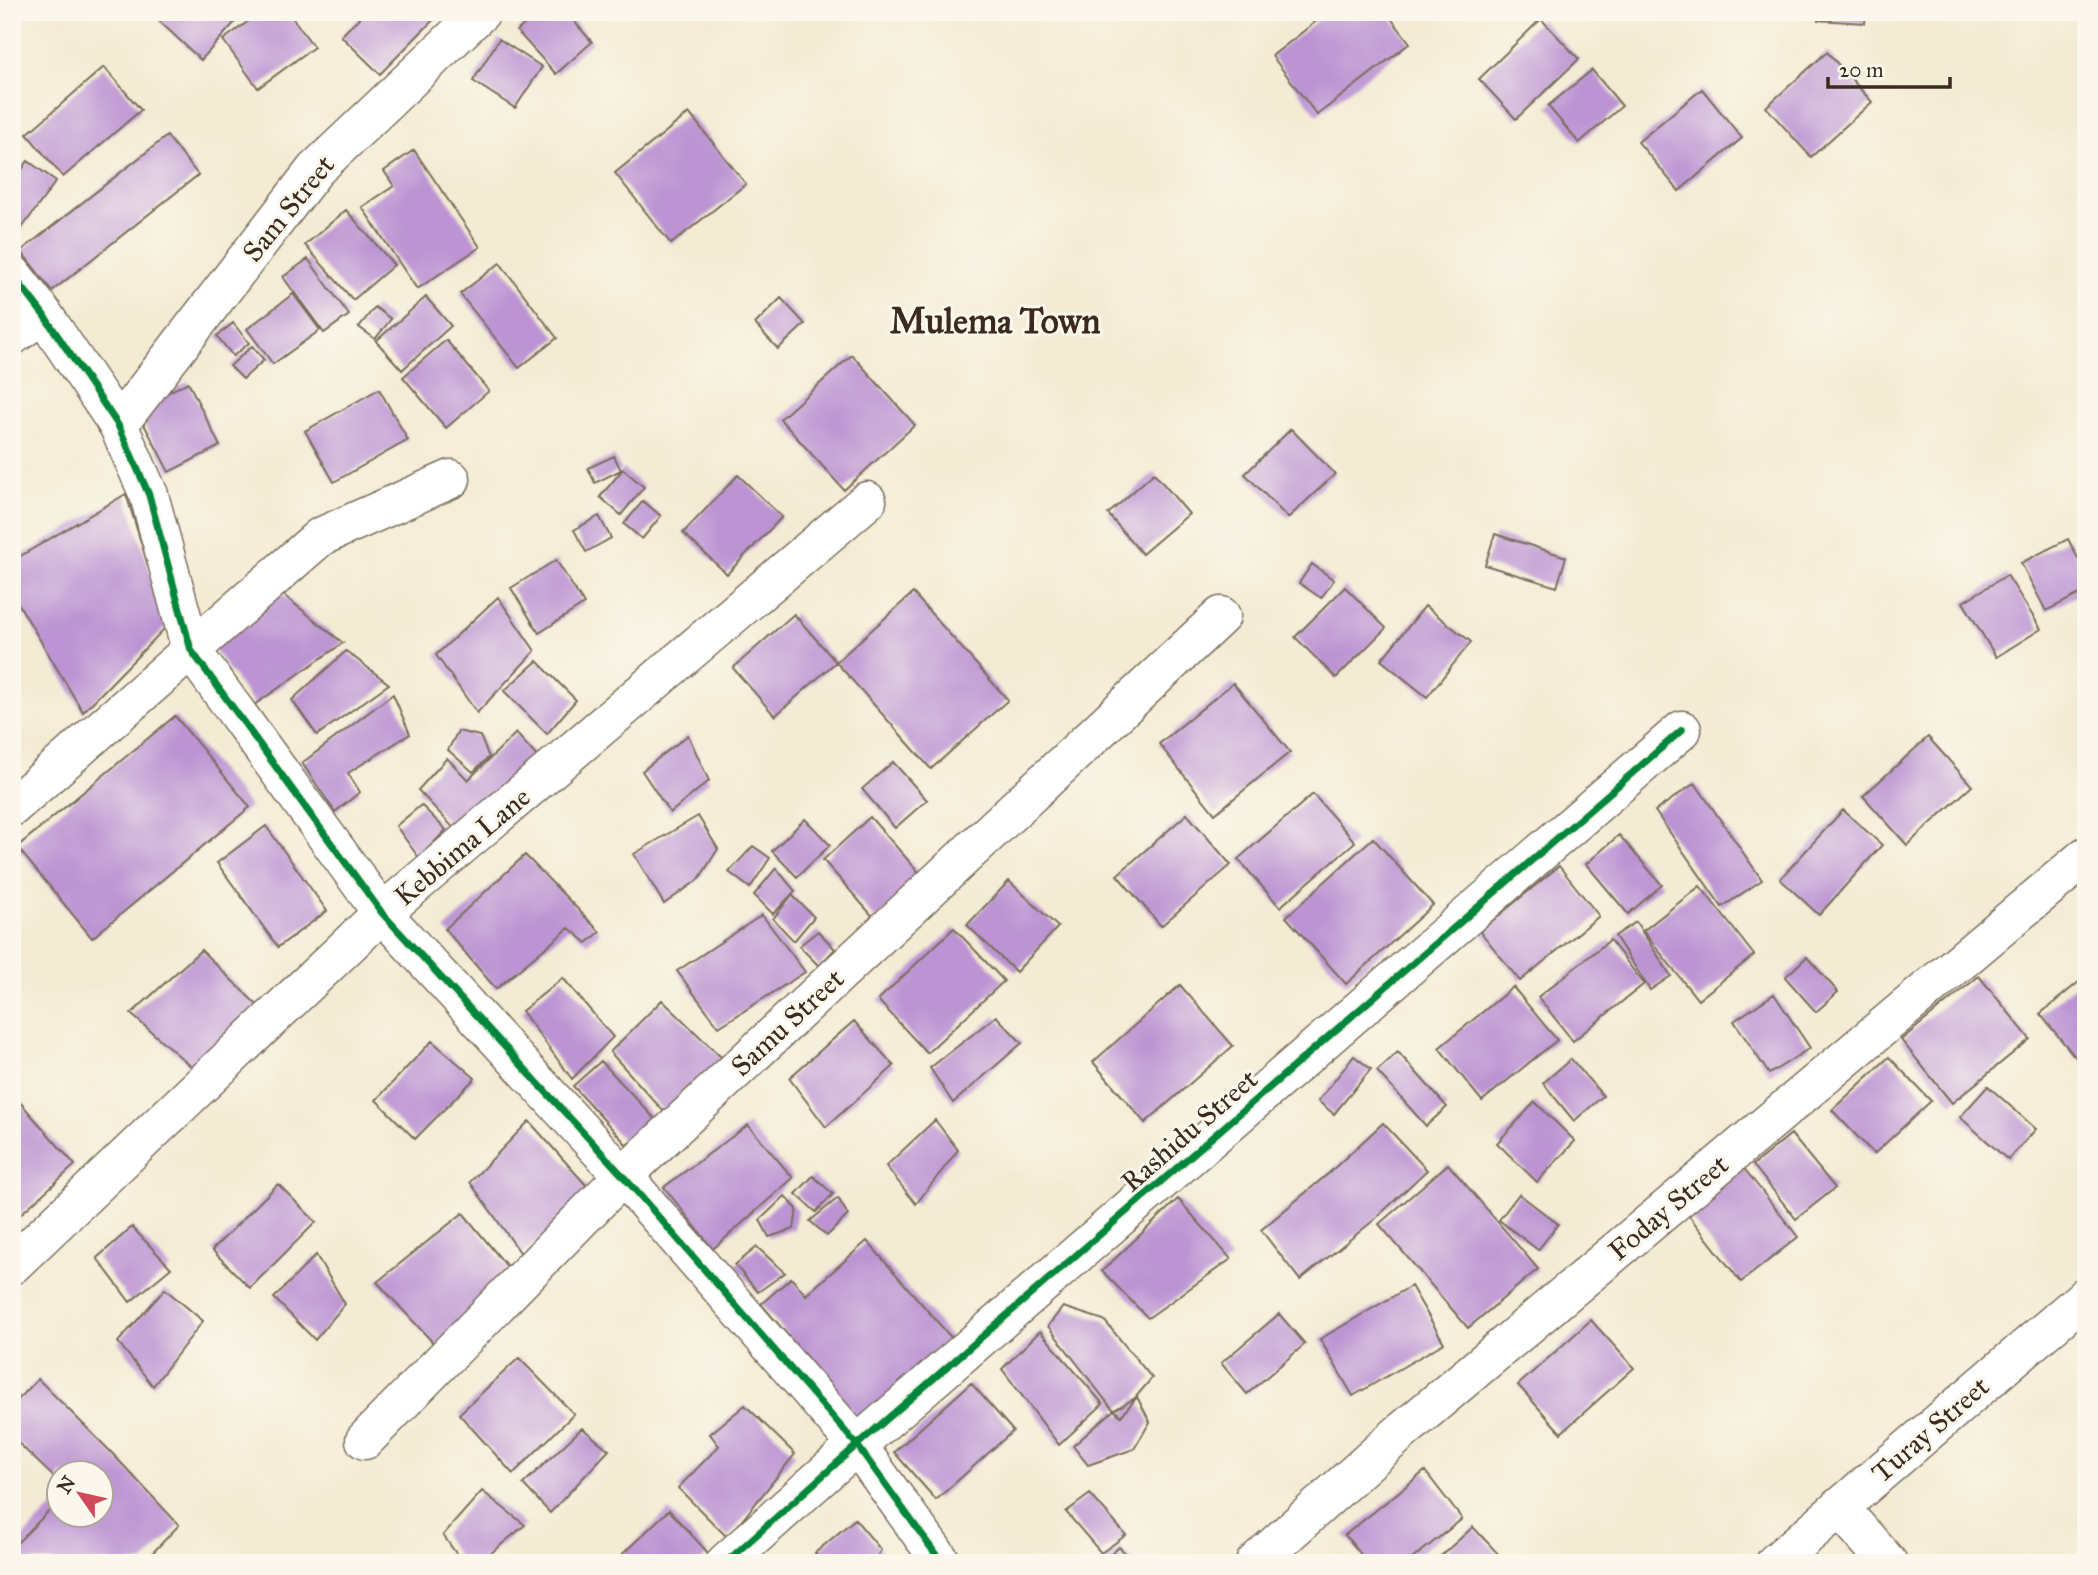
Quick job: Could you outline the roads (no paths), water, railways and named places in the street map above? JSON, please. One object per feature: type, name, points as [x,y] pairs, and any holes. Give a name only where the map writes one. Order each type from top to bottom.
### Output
[{"type":"street","name":"Sam Street","points":[[118,425],[315,170],[481,12]]},
{"type":"street","points":[[12,274],[43,314],[118,425],[149,495],[191,650],[382,914],[623,1176],[857,1445],[942,1563]]},
{"type":"street","points":[[12,336],[43,314]]},
{"type":"street","points":[[12,807],[320,537],[451,479]]},
{"type":"street","name":"Kebbima Lane","points":[[12,1265],[382,914],[867,501]]},
{"type":"street","name":"Samu Street","points":[[365,1440],[623,1176],[1221,617]]},
{"type":"street","name":"Rashidu Street","points":[[724,1563],[1682,730]]},
{"type":"street","name":"Foday Street","points":[[1255,1563],[1400,1433],[2086,856]]},
{"type":"street","name":"Turay Street","points":[[1774,1563],[2086,1296]]},
{"type":"street","points":[[1839,1507],[1888,1563]]},
{"type":"district","name":"Mulema Town","points":[[995,321]]}]
